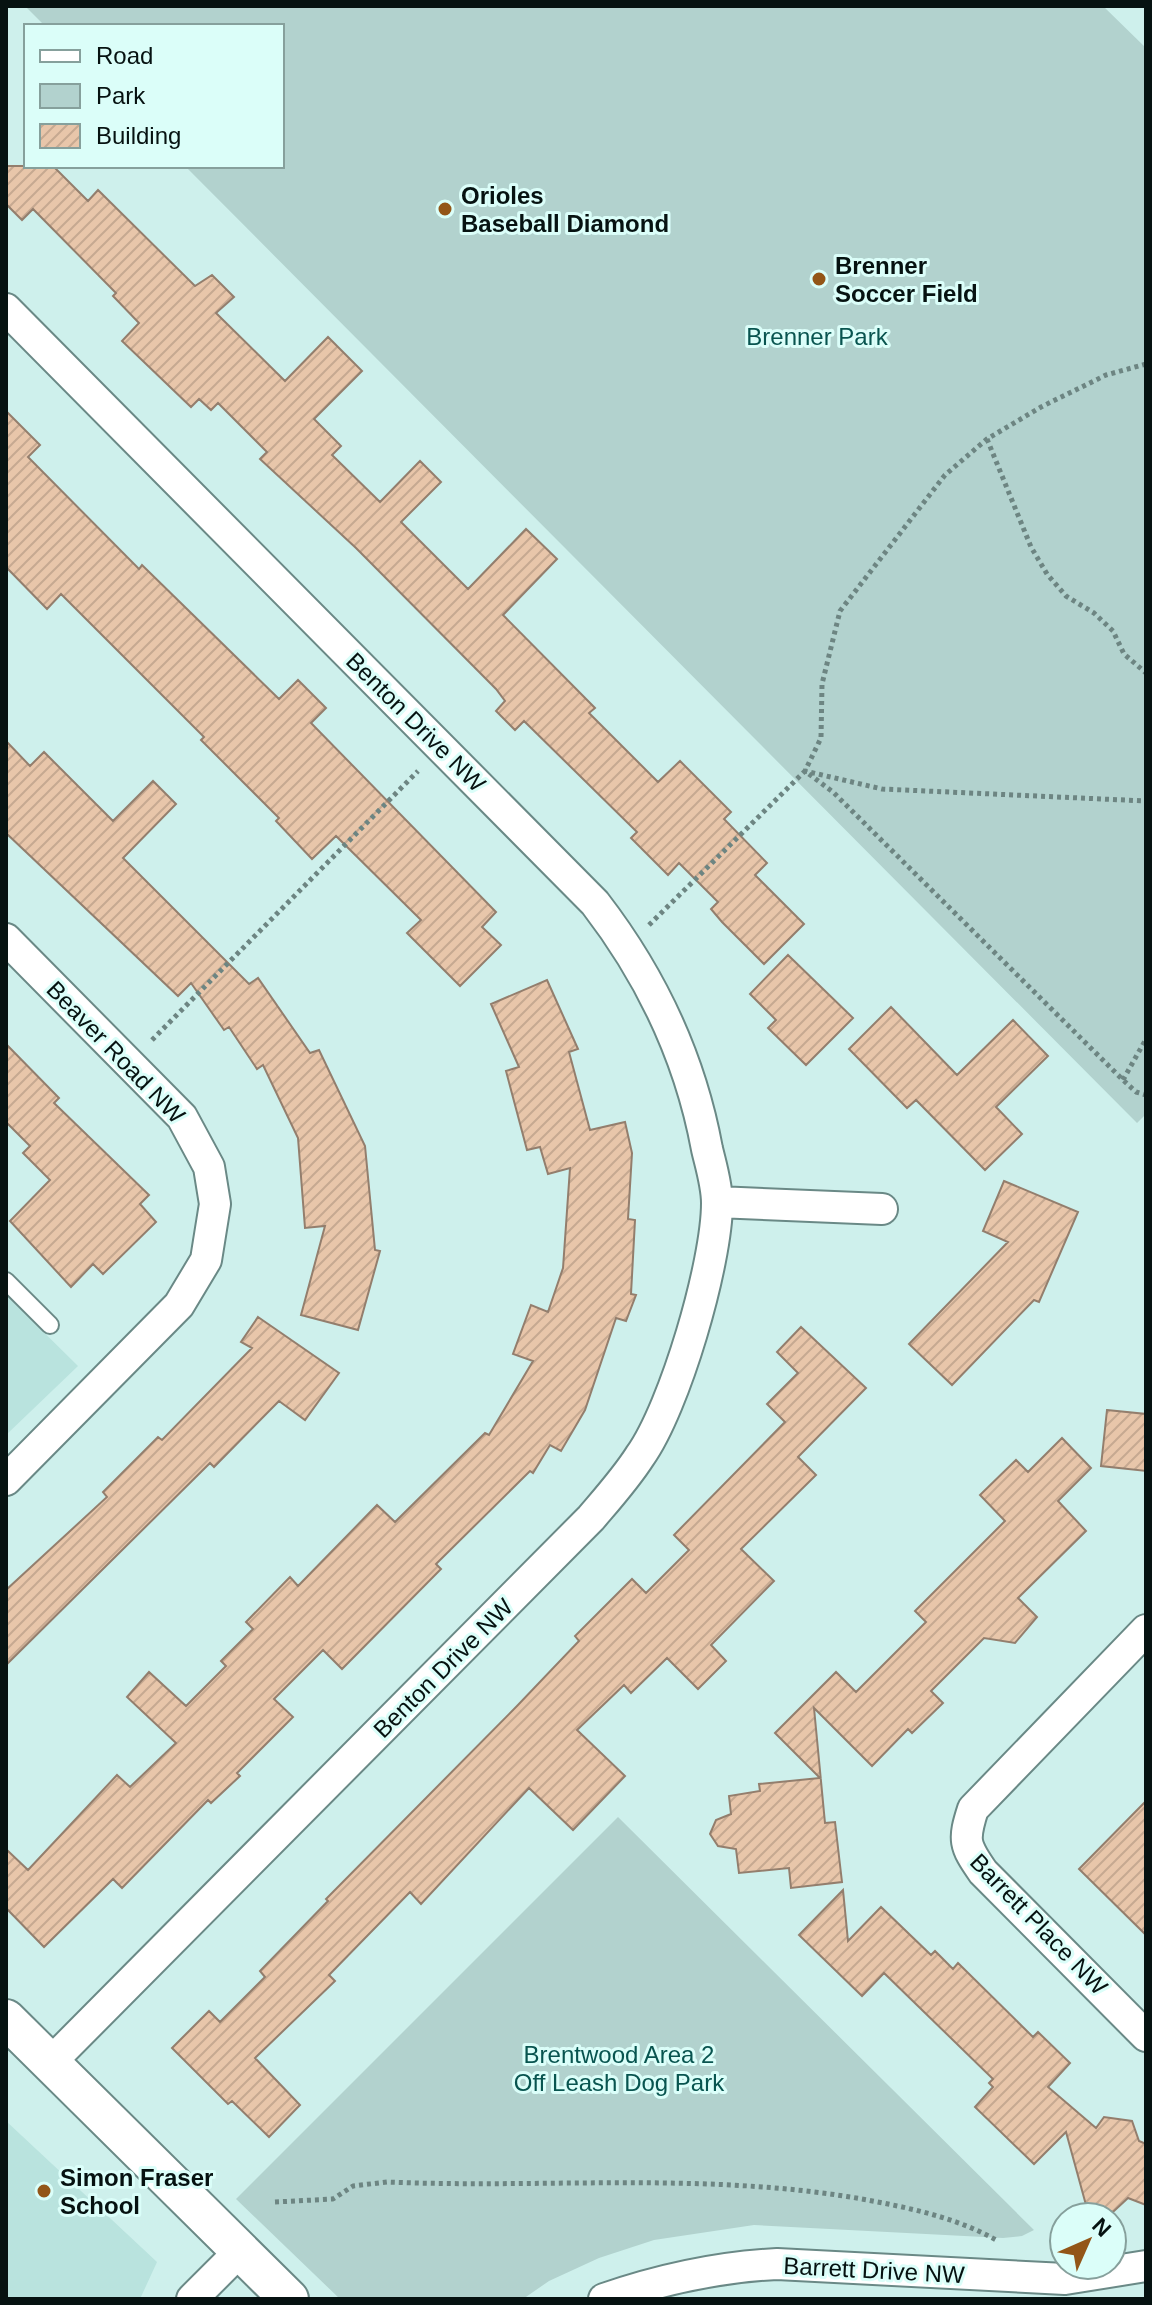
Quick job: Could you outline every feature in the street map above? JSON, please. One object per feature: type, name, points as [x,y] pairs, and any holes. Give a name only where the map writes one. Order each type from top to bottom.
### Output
[{"type":"street","name":"Benton Drive NW","points":[[6,309],[595,903],[626,943],[664,1011],[684,1057],[703,1128],[717,1202],[711,1249],[677,1380],[642,1454],[591,1518],[50,2063]]},
{"type":"street","name":"Beaver Road NW","points":[[6,939],[182,1117],[209,1167],[215,1204],[206,1260],[179,1305],[6,1480]]},
{"type":"street","points":[[717,1202],[882,1209]]},
{"type":"street","name":"Barrett Place NW","points":[[1146,1630],[973,1809],[966,1832],[967,1849],[983,1872],[1146,2036]]},
{"type":"street","points":[[6,2019],[289,2299]]},
{"type":"street","points":[[192,2299],[240,2251]]},
{"type":"street","name":"Barrett Drive NW","points":[[604,2299],[691,2273],[777,2264],[1065,2279],[1146,2266]]},
{"type":"lane","points":[[6,1281],[50,1325]]},
{"type":"path","points":[[626,943],[650,924],[805,771],[821,738],[822,684],[840,611],[945,475],[987,439],[1041,407],[1106,375],[1146,364]]},
{"type":"path","points":[[987,439],[1031,547],[1047,574],[1066,596],[1094,613],[1113,631],[1124,654],[1146,673]]},
{"type":"path","points":[[128,1062],[442,748]]},
{"type":"path","points":[[805,771],[882,789],[1146,801]]},
{"type":"path","points":[[805,771],[833,792],[1123,1080],[1136,1092],[1146,1095]]},
{"type":"path","points":[[1123,1080],[1146,1039]]},
{"type":"path","points":[[275,2202],[333,2199],[353,2186],[387,2182],[755,2186],[851,2197],[915,2210],[976,2229],[1006,2246],[1019,2278]]},
{"type":"shaded area","points":[[6,1295],[78,1366],[6,1435]]},
{"type":"shaded area","name":"Simon Fraser School","points":[[6,2121],[157,2262],[140,2299],[6,2299]]},
{"type":"green space","name":"Brenner Park","points":[[25,6],[1103,6],[1146,48],[1146,1114],[1137,1123],[187,168],[284,168],[284,24],[43,24]]},
{"type":"green space","name":"Brentwood Area 2 Off Leash Dog Park","points":[[618,1817],[1034,2230],[1022,2236],[1003,2238],[754,2225],[654,2240],[599,2258],[549,2281],[523,2299],[340,2299],[236,2199]]},
{"type":"building","points":[[6,166],[55,168],[88,201],[98,190],[195,286],[212,275],[234,297],[216,313],[285,381],[328,337],[362,371],[314,419],[341,446],[332,455],[380,502],[420,461],[441,482],[401,522],[468,589],[526,529],[557,559],[503,615],[595,708],[589,713],[658,782],[680,761],[731,812],[724,819],[767,863],[755,875],[804,924],[764,964],[711,909],[718,902],[679,863],[668,875],[631,838],[637,832],[524,721],[515,730],[496,711],[505,701],[496,689],[356,548],[260,459],[267,452],[218,403],[211,410],[199,399],[191,407],[122,341],[139,323],[113,296],[116,293],[33,209],[22,220],[6,204]]},
{"type":"building","points":[[6,411],[40,445],[28,457],[139,569],[142,565],[279,699],[298,680],[326,708],[311,723],[496,912],[482,927],[501,945],[460,986],[407,933],[421,920],[336,836],[312,859],[276,821],[279,818],[201,740],[204,737],[61,594],[47,609],[6,567]]},
{"type":"building","points":[[6,741],[30,766],[44,752],[113,821],[153,781],[176,804],[123,858],[249,984],[258,978],[310,1053],[319,1050],[365,1146],[375,1250],[380,1251],[358,1330],[301,1315],[325,1226],[305,1228],[298,1138],[263,1065],[257,1069],[229,1027],[224,1030],[191,983],[178,996],[6,833]]},
{"type":"building","points":[[788,955],[853,1018],[806,1065],[768,1028],[776,1020],[750,994]]},
{"type":"building","points":[[547,980],[578,1049],[569,1052],[590,1130],[625,1122],[632,1153],[628,1219],[635,1220],[631,1294],[636,1295],[626,1321],[616,1318],[585,1410],[561,1451],[550,1445],[533,1473],[530,1471],[436,1564],[441,1569],[342,1669],[323,1650],[274,1699],[293,1717],[237,1773],[240,1776],[211,1803],[208,1800],[122,1888],[113,1879],[44,1947],[6,1908],[6,1849],[28,1870],[117,1775],[130,1787],[176,1743],[127,1697],[149,1672],[186,1706],[226,1666],[221,1661],[253,1629],[246,1622],[290,1577],[298,1586],[377,1505],[395,1522],[485,1433],[489,1435],[533,1361],[513,1354],[531,1305],[548,1312],[563,1268],[570,1168],[548,1174],[540,1147],[527,1150],[506,1071],[519,1067],[491,1004]]},
{"type":"building","points":[[891,1007],[957,1075],[1013,1020],[1048,1056],[996,1107],[1022,1134],[985,1170],[916,1100],[907,1108],[849,1049]]},
{"type":"building","points":[[6,1044],[59,1098],[54,1103],[149,1195],[140,1204],[156,1222],[103,1274],[93,1264],[71,1287],[10,1221],[50,1180],[23,1153],[30,1146],[6,1122]]},
{"type":"building","points":[[1004,1181],[1078,1212],[1039,1302],[1034,1300],[952,1385],[909,1344],[1008,1242],[983,1231]]},
{"type":"building","points":[[258,1317],[339,1373],[305,1420],[279,1401],[214,1467],[210,1463],[6,1665],[6,1590],[107,1497],[103,1492],[158,1437],[162,1440],[252,1348],[241,1342]]},
{"type":"building","points":[[801,1327],[866,1388],[798,1457],[816,1475],[741,1549],[774,1581],[711,1645],[726,1661],[698,1689],[667,1658],[631,1693],[624,1685],[577,1730],[625,1776],[573,1830],[529,1788],[421,1904],[410,1892],[329,1975],[335,1981],[255,2058],[300,2105],[269,2137],[232,2101],[228,2104],[172,2048],[209,2011],[220,2022],[265,1977],[260,1971],[328,1901],[326,1899],[517,1706],[579,1641],[575,1636],[632,1579],[646,1593],[689,1550],[674,1535],[785,1422],[767,1404],[798,1373],[777,1352]]},
{"type":"building","points":[[1107,1410],[1146,1414],[1146,1471],[1101,1466]]},
{"type":"building","points":[[1062,1438],[1091,1468],[1058,1501],[1086,1531],[1018,1598],[1037,1617],[1015,1643],[984,1638],[931,1691],[943,1703],[912,1733],[908,1729],[872,1766],[814,1708],[825,1823],[835,1822],[842,1882],[791,1888],[789,1868],[739,1873],[736,1849],[718,1846],[710,1834],[716,1820],[731,1814],[729,1796],[760,1791],[759,1784],[820,1778],[775,1733],[836,1672],[856,1692],[926,1622],[915,1611],[1005,1521],[980,1495],[1016,1460],[1028,1472]]},
{"type":"building","points":[[1146,1801],[1146,1935],[1079,1869]]},
{"type":"building","points":[[843,1890],[848,1941],[881,1907],[931,1955],[935,1951],[953,1969],[958,1963],[1033,2037],[1038,2032],[1070,2063],[1048,2087],[1096,2128],[1104,2117],[1132,2121],[1139,2141],[1146,2144],[1146,2205],[1128,2198],[1125,2201],[1085,2201],[1066,2132],[1034,2164],[975,2107],[993,2087],[989,2083],[993,2079],[884,1973],[862,1996],[799,1935]]},
{"type":"place","name":"Orioles Baseball Diamond","points":[[445,209]]},
{"type":"place","name":"Brenner Soccer Field","points":[[819,279]]},
{"type":"place","name":"Simon Fraser School","points":[[44,2191]]}]
